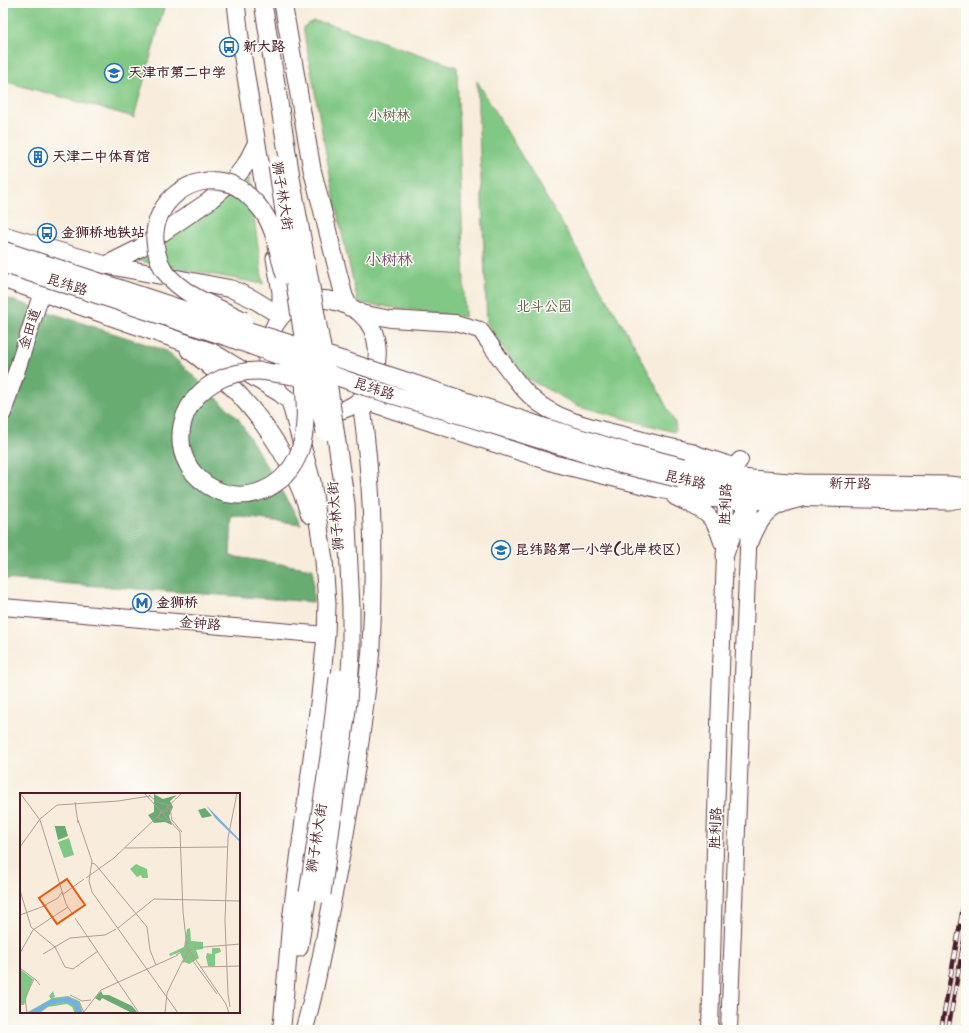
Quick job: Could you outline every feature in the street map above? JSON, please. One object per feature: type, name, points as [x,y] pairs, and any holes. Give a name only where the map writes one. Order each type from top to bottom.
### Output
[{"type":"main road","points":[[236,3],[256,144],[281,292],[281,316]]},
{"type":"main road","name":"狮子林大街","points":[[252,3],[302,330],[313,371],[333,479],[340,565],[341,652],[315,894],[304,1030]]},
{"type":"main road","name":"狮子林大街","points":[[263,3],[292,183],[327,375],[346,504],[351,608],[348,702],[344,740],[315,894],[281,1028]]},
{"type":"main road","points":[[3,279],[212,352],[291,398],[304,409],[321,412],[338,412],[351,406],[363,394],[372,381],[377,368],[378,353],[376,339],[370,326],[344,296],[312,169],[283,3]]},
{"type":"main road","points":[[106,265],[140,248],[209,201],[236,177],[246,164],[256,144]]},
{"type":"main road","points":[[280,340],[191,295],[165,272],[157,255],[155,235],[157,221],[168,202],[186,187],[203,181],[232,184],[247,195],[264,212],[273,233],[282,267],[300,313]]},
{"type":"main road","points":[[3,235],[106,265],[232,289],[254,299],[281,316]]},
{"type":"main road","name":"昆纬路","points":[[3,250],[232,326],[280,340],[548,428],[630,453],[740,494]]},
{"type":"main road","name":"昆纬路","points":[[3,264],[230,338],[363,394],[480,421],[615,463],[682,473]]},
{"type":"main road","points":[[281,1028],[291,920],[320,696],[326,634],[327,604],[324,560],[312,482],[291,398],[282,267]]},
{"type":"main road","name":"金田道","points":[[3,413],[42,292]]},
{"type":"main road","points":[[740,494],[661,490],[556,464],[340,386],[287,374],[260,371],[247,371],[224,377],[204,390],[196,397],[189,407],[183,420],[181,433],[181,446],[187,463],[200,480],[224,493],[239,496],[262,491],[283,477],[293,465],[300,450],[304,430],[291,398],[268,370],[266,354],[269,339],[281,316],[294,306],[305,301],[317,299],[335,301],[355,310],[391,319],[455,324],[480,330],[520,386],[530,397],[543,406],[564,417],[594,427],[679,449],[694,458],[740,494],[747,556]]},
{"type":"main road","points":[[291,398],[302,330]]},
{"type":"main road","points":[[174,339],[208,364],[249,406],[271,434],[284,456],[304,497],[324,560]]},
{"type":"main road","points":[[304,1030],[315,994],[343,848],[359,749],[371,648],[374,592],[372,530],[363,394]]},
{"type":"main road","points":[[679,449],[740,494]]},
{"type":"main road","name":"新开路","points":[[948,493],[966,483]]},
{"type":"main road","name":"新开路","points":[[740,494],[802,491],[847,498],[948,493],[966,487]]},
{"type":"main road","name":"胜利路","points":[[661,490],[705,512],[712,518],[718,529],[725,554],[710,1030]]},
{"type":"main road","points":[[747,556],[755,532],[764,516],[770,510],[787,502],[802,491]]},
{"type":"main road","name":"新开路","points":[[948,493],[966,498]]},
{"type":"main road","name":"新开路","points":[[948,493],[966,504]]},
{"type":"main road","points":[[725,554],[732,534],[740,494]]},
{"type":"main road","name":"胜利路","points":[[729,1030],[747,556]]},
{"type":"main road","name":"金钟路","points":[[3,607],[326,634]]},
{"type":"green space","points":[[3,3],[165,4],[134,117],[3,81]]},
{"type":"green space","name":"小树林","points":[[313,21],[330,24],[457,67],[465,317],[358,303],[336,208],[303,27]]},
{"type":"green space","name":"北斗公园","points":[[477,81],[636,348],[675,423],[676,430],[674,432],[579,406],[522,376],[487,323]]},
{"type":"green space","points":[[249,178],[263,284],[134,260],[207,211]]},
{"type":"green space","points":[[3,297],[167,351],[238,418],[301,524],[232,516],[230,556],[313,569],[313,602],[3,579],[3,434],[18,386],[3,381]]},
{"type":"railway","points":[[941,1030],[966,891]]},
{"type":"railway","points":[[948,1030],[966,929]]},
{"type":"place","name":"新大路","points":[[229,47]]},
{"type":"place","name":"天津市第二中学","points":[[114,73]]},
{"type":"place","name":"天津二中体育馆","points":[[38,157]]},
{"type":"place","name":"金狮桥地铁站","points":[[47,233]]},
{"type":"place","name":"昆纬路第一小学(北岸校区）","points":[[501,550]]},
{"type":"place","name":"金狮桥","points":[[142,603]]},
{"type":"district","name":"小树林","points":[[389,260]]}]
